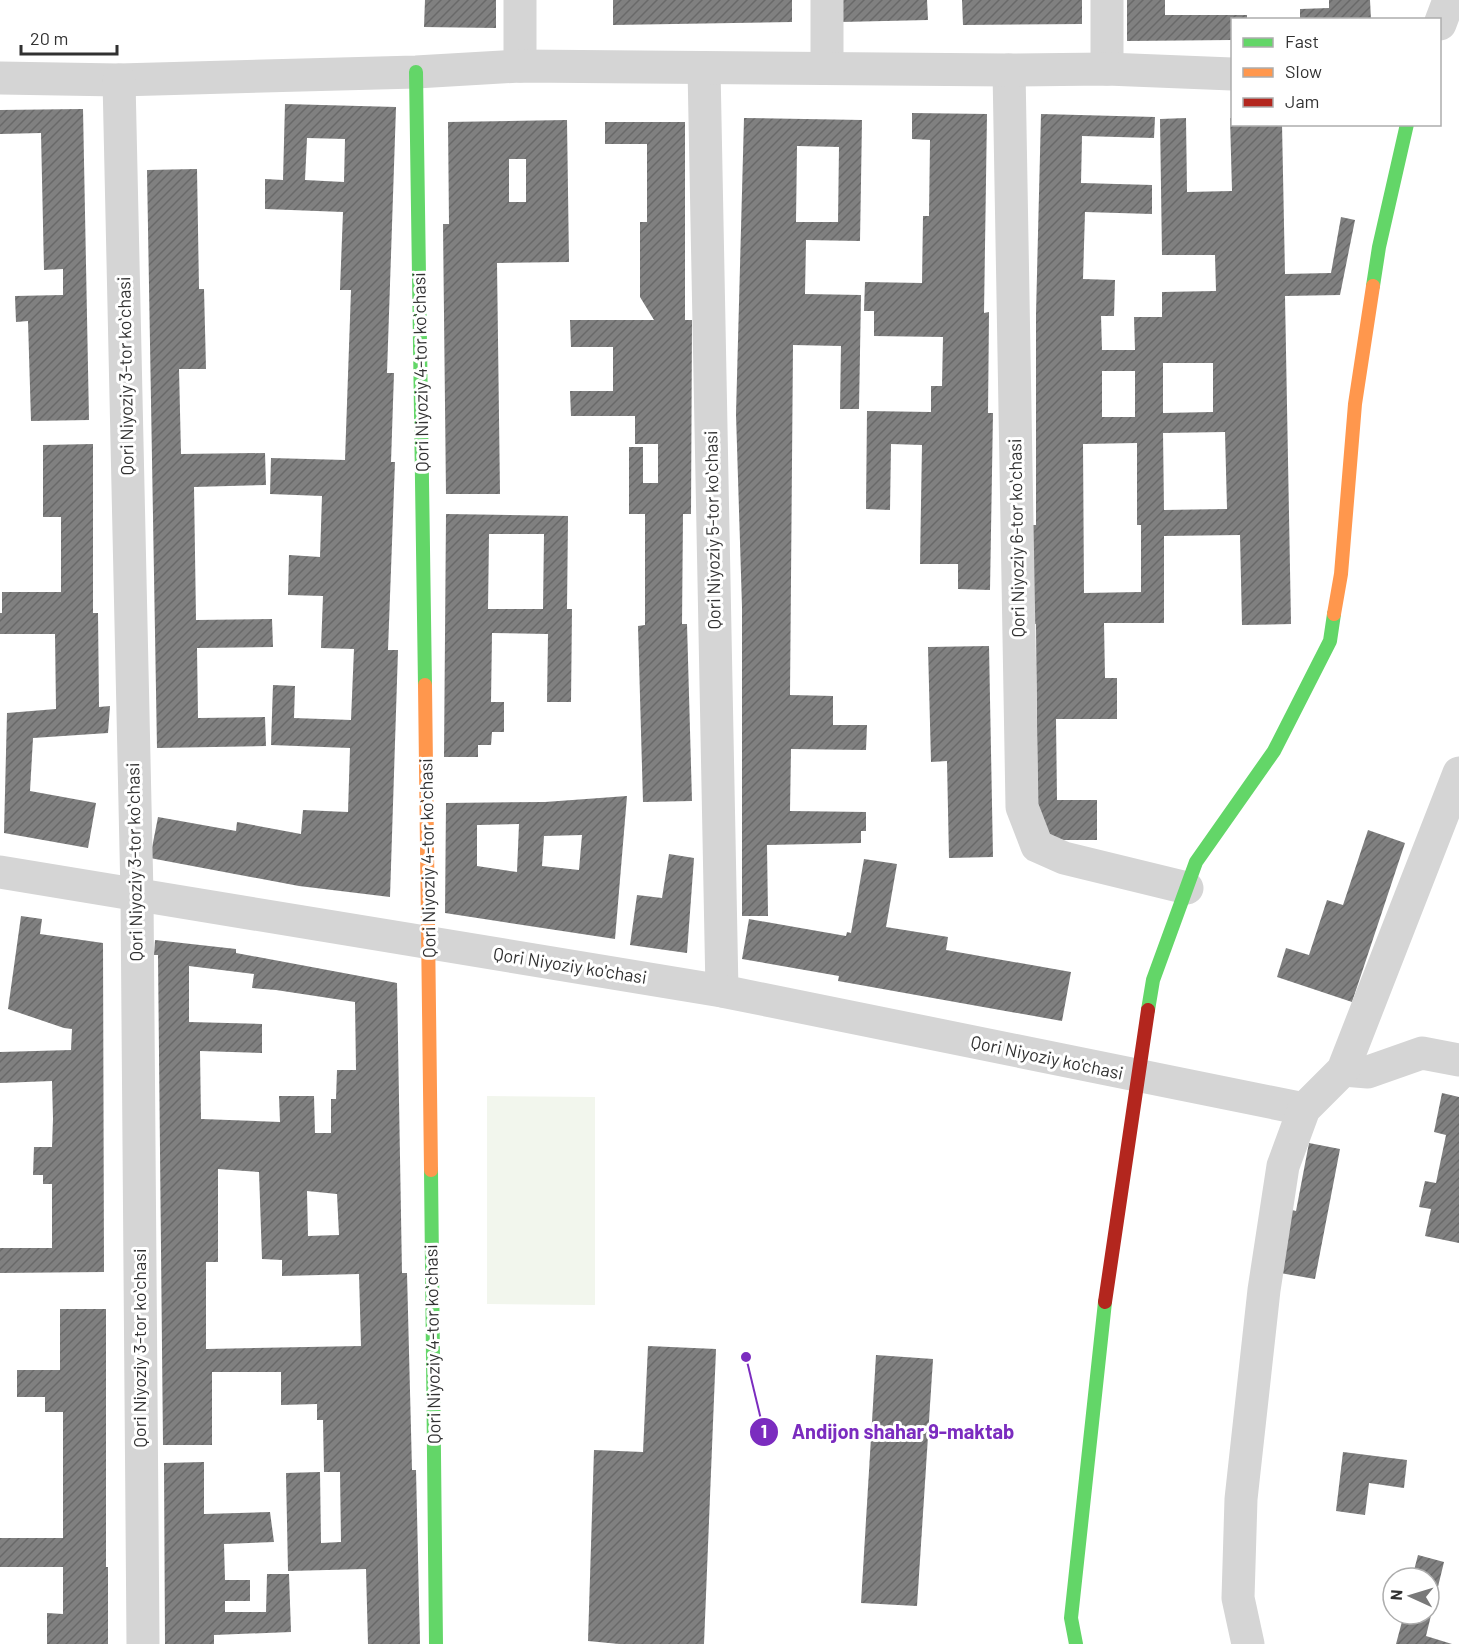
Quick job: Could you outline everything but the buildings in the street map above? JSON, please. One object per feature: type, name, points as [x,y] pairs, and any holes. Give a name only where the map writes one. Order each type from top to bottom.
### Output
[{"type":"street","points":[[520,0],[520,66]]},
{"type":"street","points":[[827,0],[827,67]]},
{"type":"street","points":[[1107,0],[1107,69]]},
{"type":"street","points":[[1441,21],[1449,0]]},
{"type":"street","points":[[0,78],[119,80],[417,72],[520,66],[1107,69],[1231,74]]},
{"type":"street","name":"Qori Niyoziy 5-tor koʻchasi","points":[[704,68],[722,991]]},
{"type":"street","name":"Qori Niyoziy 6-tor koʻchasi","points":[[1009,70],[1022,807],[1037,846],[1064,858],[1187,888]]},
{"type":"street","name":"Qori Niyoziy 4-tor koʻchasi","points":[[417,72],[436,1644]]},
{"type":"street","name":"Qori Niyoziy 3-tor koʻchasi","points":[[119,80],[137,895],[143,1644]]},
{"type":"street","points":[[1076,1644],[1071,1618],[1107,1285],[1144,1078],[1153,980],[1196,862],[1274,751],[1330,641],[1341,574],[1355,404],[1379,247],[1407,126]]},
{"type":"street","points":[[1248,1644],[1238,1598],[1241,1499],[1264,1290],[1283,1166],[1304,1109],[1343,1070],[1459,773]]},
{"type":"street","name":"Qori Niyoziy ko'chasi","points":[[0,872],[722,991],[1304,1109]]},
{"type":"street","points":[[1343,1070],[1368,1072],[1422,1053],[1459,1060]]},
{"type":"shaded area","points":[[487,1096],[595,1097],[595,1305],[487,1304]]},
{"type":"traffic: fast","points":[[416,72],[425,685]]},
{"type":"traffic: fast","points":[[1373,286],[1379,247],[1407,126]]},
{"type":"traffic: fast","points":[[1148,1010],[1153,980],[1196,862],[1274,751],[1330,641],[1334,614]]},
{"type":"traffic: fast","points":[[431,1170],[436,1644]]},
{"type":"traffic: fast","points":[[1076,1644],[1071,1618],[1105,1302]]},
{"type":"traffic: slow","points":[[1334,614],[1341,574],[1355,404],[1373,286]]},
{"type":"traffic: slow","points":[[425,685],[431,1170]]},
{"type":"traffic: jam","points":[[1105,1302],[1148,1010]]},
{"type":"place","name":"Andijon shahar 9-maktab","points":[[746,1357]]}]
